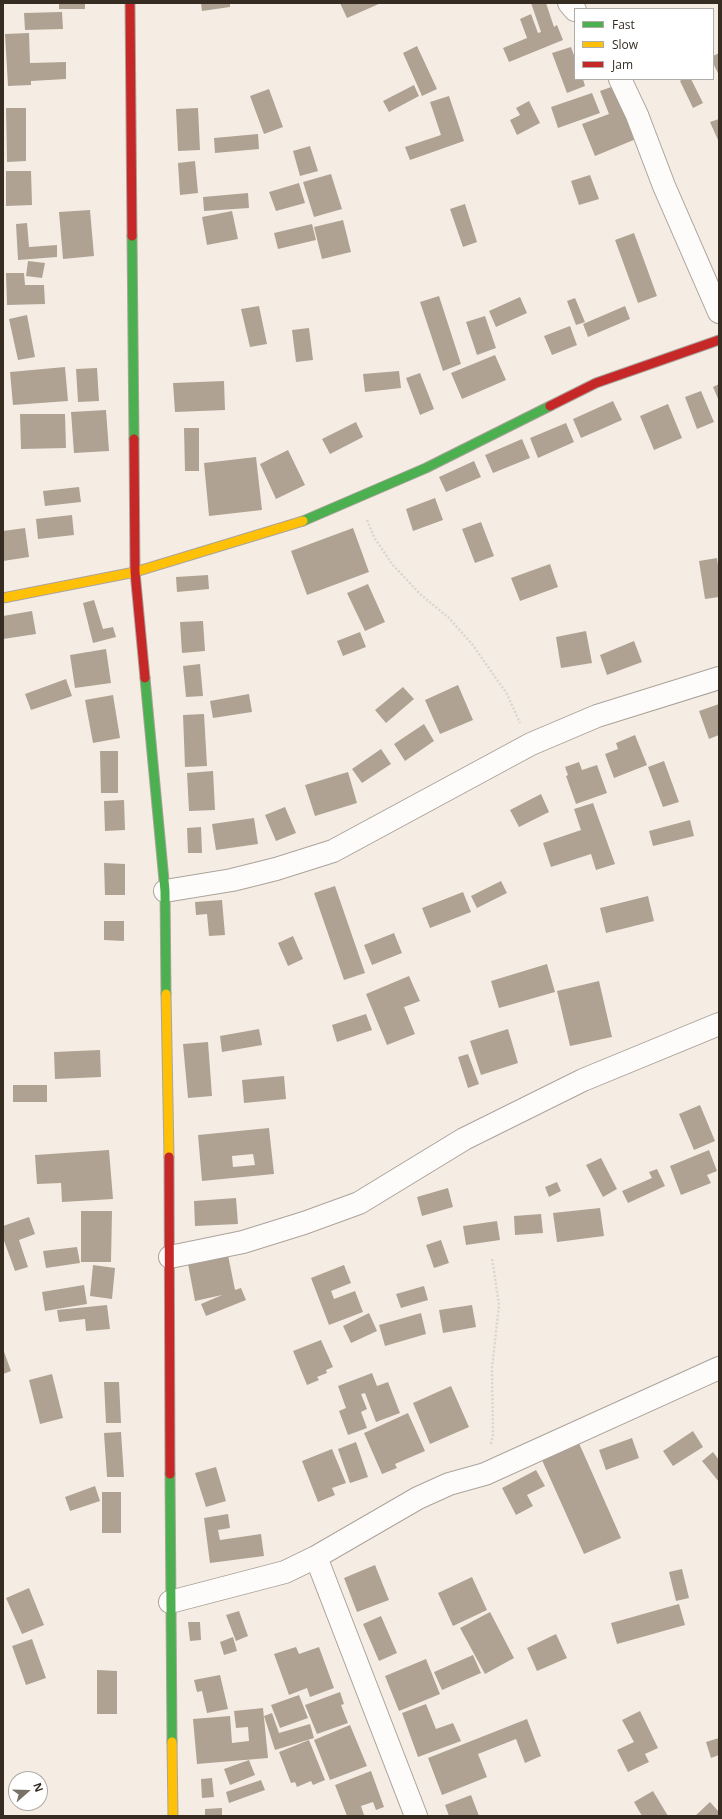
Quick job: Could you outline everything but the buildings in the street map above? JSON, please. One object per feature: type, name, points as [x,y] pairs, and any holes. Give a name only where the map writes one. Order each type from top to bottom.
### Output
[{"type":"street","points":[[130,3],[135,572],[165,891],[170,1257],[170,1602],[173,1816]]},
{"type":"street","points":[[620,80],[637,115],[664,186],[719,312]]},
{"type":"street","points":[[3,598],[135,572],[304,521],[426,468],[596,383],[719,340]]},
{"type":"street","points":[[165,891],[232,880],[276,869],[333,850],[531,744],[597,716],[719,678]]},
{"type":"street","points":[[170,1257],[243,1242],[304,1223],[359,1203],[464,1139],[576,1084],[719,1024]]},
{"type":"street","points":[[170,1602],[285,1572],[316,1557],[418,1498],[449,1484],[485,1474],[719,1368]]},
{"type":"street","points":[[316,1557],[416,1816]]},
{"type":"path","points":[[357,498],[374,537],[392,564],[420,594],[449,618],[472,644],[507,694],[531,744]]},
{"type":"path","points":[[485,1474],[493,1435],[492,1368],[499,1305],[492,1258]]},
{"type":"traffic: fast","points":[[132,236],[134,439]]},
{"type":"traffic: fast","points":[[303,521],[426,468],[550,406]]},
{"type":"traffic: fast","points":[[145,678],[165,891],[166,994]]},
{"type":"traffic: fast","points":[[170,1474],[172,1742]]},
{"type":"traffic: slow","points":[[3,598],[135,572],[303,521]]},
{"type":"traffic: slow","points":[[166,994],[169,1157]]},
{"type":"traffic: slow","points":[[172,1742],[173,1816]]},
{"type":"traffic: jam","points":[[130,3],[132,236]]},
{"type":"traffic: jam","points":[[550,406],[596,383],[719,340]]},
{"type":"traffic: jam","points":[[134,439],[135,572],[145,678]]},
{"type":"traffic: jam","points":[[169,1157],[170,1474]]}]
